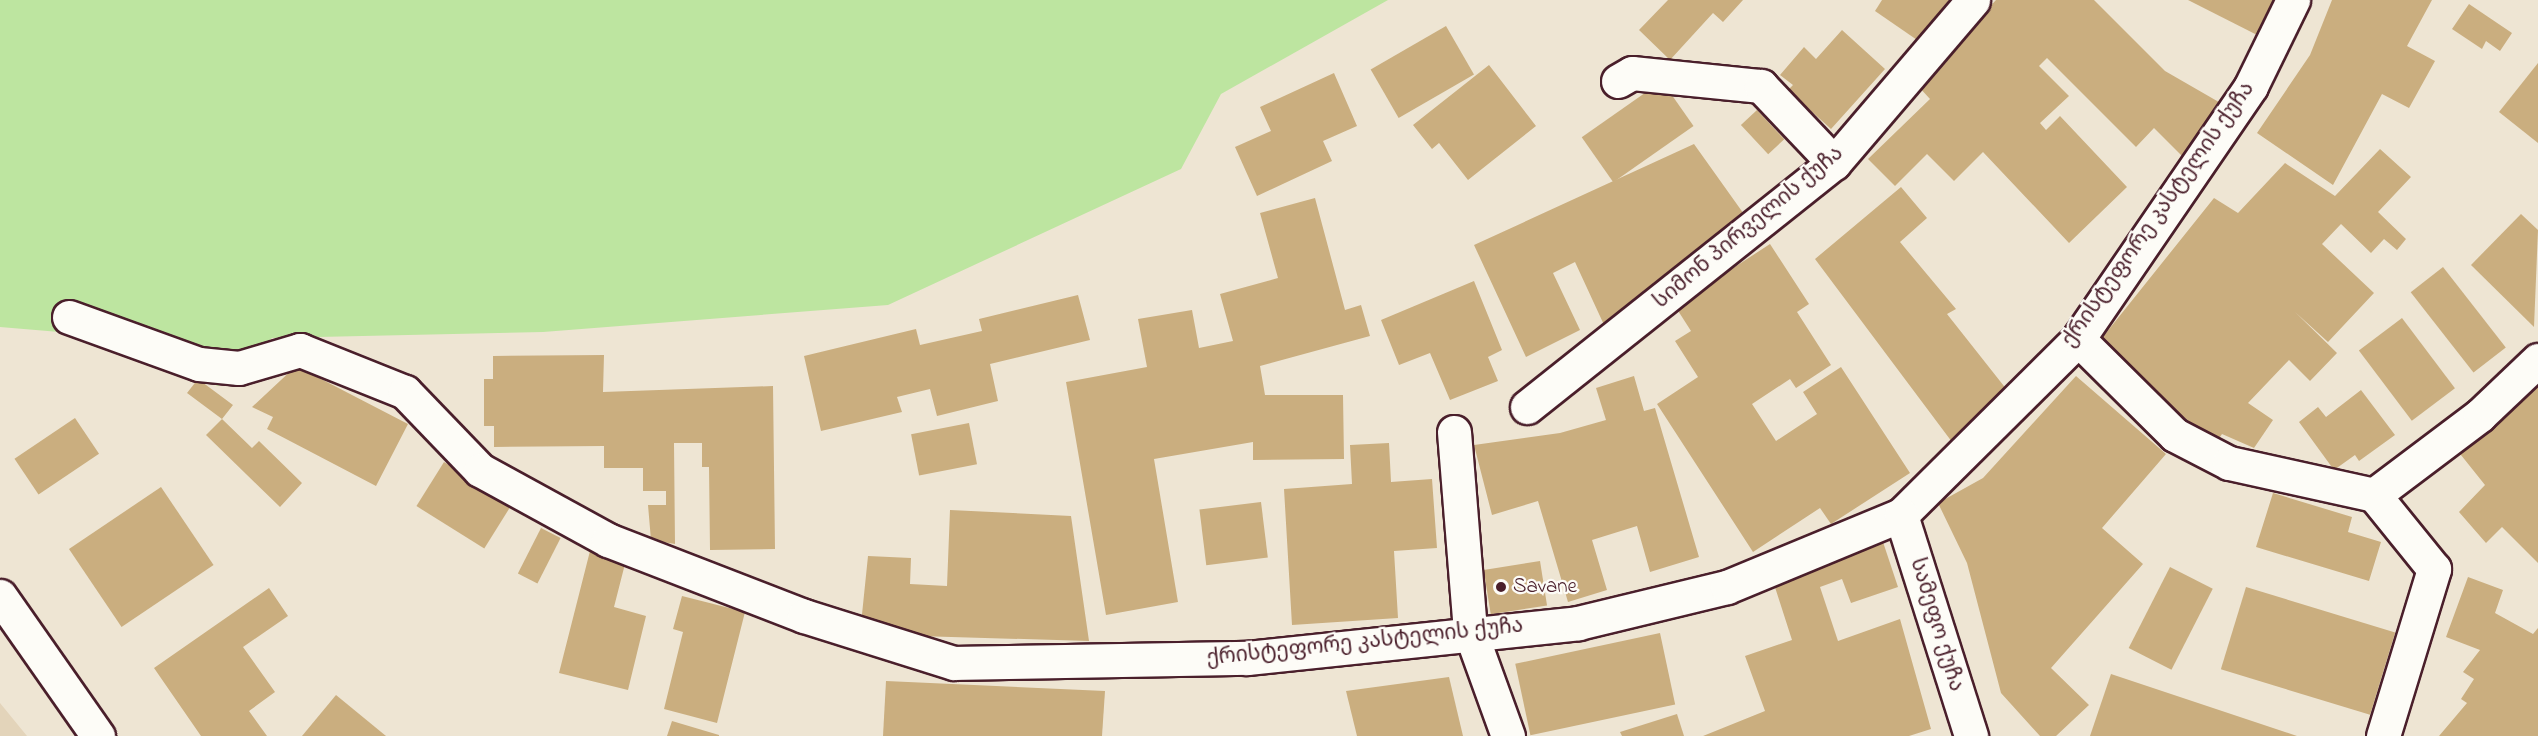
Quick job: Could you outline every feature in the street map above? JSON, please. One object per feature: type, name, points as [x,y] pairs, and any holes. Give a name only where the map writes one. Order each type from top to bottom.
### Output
[{"type":"street","name":"სიმონ პირველის ქუჩა","points":[[1527,407],[1834,162],[1973,0]]},
{"type":"street","name":"ქრისტეფორე კასტელის ქუჩა","points":[[69,317],[199,364],[239,368],[300,350],[405,392],[480,470],[608,540],[804,616],[954,663],[1247,658],[1470,631],[1578,623],[1727,587],[1901,515],[2078,339],[2251,86],[2293,0]]},
{"type":"street","points":[[1618,81],[1632,73],[1761,86],[1834,162]]},
{"type":"street","points":[[2078,339],[2175,435],[2229,463],[2374,495],[2434,568],[2383,736]]},
{"type":"street","points":[[2374,495],[2480,415],[2538,360]]},
{"type":"street","points":[[1454,432],[1470,631],[1508,736]]},
{"type":"street","name":"სამეფო ქუჩა","points":[[1901,515],[1971,736]]},
{"type":"street","points":[[0,596],[98,736]]},
{"type":"shaded area","points":[[0,703],[27,736],[0,736]]},
{"type":"green space","points":[[0,0],[1388,0],[1221,94],[1181,169],[888,305],[543,332],[272,338],[218,386],[95,335],[0,327]]},
{"type":"building","points":[[1668,0],[1743,0],[1723,22],[1713,13],[1670,60],[1639,30]]},
{"type":"building","points":[[1882,0],[1949,0],[1920,42],[1875,11]]},
{"type":"building","points":[[1996,0],[2094,0],[2165,71],[2224,105],[2186,160],[2154,128],[2136,147],[2047,58],[2039,66],[2069,96],[2040,123],[2046,130],[2060,116],[2127,187],[2069,243],[1983,152],[1954,181],[1927,154],[1895,186],[1868,159],[1930,99],[1918,86]]},
{"type":"building","points":[[2188,0],[2283,0],[2265,39]]},
{"type":"building","points":[[2332,0],[2432,0],[2407,46],[2435,61],[2409,108],[2382,94],[2333,185],[2257,133],[2310,55]]},
{"type":"building","points":[[2469,4],[2512,33],[2500,51],[2486,41],[2482,49],[2452,29]]},
{"type":"building","points":[[1446,26],[1474,74],[1399,118],[1371,70]]},
{"type":"building","points":[[1842,30],[1885,69],[1831,129],[1788,90],[1793,85],[1780,75],[1804,47],[1816,59]]},
{"type":"building","points":[[2538,63],[2538,143],[2499,112]]},
{"type":"building","points":[[1489,65],[1536,126],[1468,180],[1439,143],[1432,149],[1413,125]]},
{"type":"building","points":[[1334,73],[1357,126],[1323,141],[1332,161],[1257,196],[1235,147],[1271,131],[1260,107]]},
{"type":"building","points":[[1662,81],[1694,126],[1613,182],[1582,137]]},
{"type":"building","points":[[1757,110],[1784,139],[1768,154],[1741,125]]},
{"type":"building","points":[[1694,144],[1751,224],[1605,327],[1575,262],[1553,273],[1580,330],[1526,357],[1474,245]]},
{"type":"building","points":[[2380,149],[2411,177],[2378,212],[2406,239],[2397,250],[2384,239],[2371,253],[2341,224],[2322,244],[2374,293],[2328,342],[2295,312],[2337,353],[2310,381],[2289,360],[2248,403],[2273,420],[2254,448],[2222,434],[2216,443],[2151,391],[2102,338],[2214,198],[2238,213],[2285,163],[2335,196]]},
{"type":"building","points":[[1901,187],[1927,218],[1900,242],[1956,309],[1947,314],[2011,395],[1952,442],[1815,259]]},
{"type":"building","points":[[1315,198],[1345,310],[1361,305],[1370,336],[1260,366],[1265,395],[1343,395],[1344,459],[1253,460],[1253,442],[1154,459],[1178,602],[1106,615],[1066,382],[1147,367],[1138,319],[1192,310],[1199,348],[1233,341],[1220,294],[1278,278],[1260,213]]},
{"type":"building","points":[[2521,214],[2538,230],[2534,327],[2471,265]]},
{"type":"building","points":[[1770,244],[1809,304],[1797,312],[1831,365],[1796,388],[1790,379],[1752,404],[1776,441],[1817,414],[1803,392],[1841,367],[1910,473],[1831,524],[1820,508],[1753,552],[1657,404],[1698,377],[1675,341],[1691,331],[1675,306]]},
{"type":"building","points":[[2443,267],[2506,347],[2473,373],[2411,292]]},
{"type":"building","points":[[1474,281],[1502,350],[1488,357],[1498,381],[1450,400],[1430,353],[1399,365],[1381,320]]},
{"type":"building","points":[[1078,295],[1090,340],[990,364],[998,401],[937,416],[930,389],[897,397],[902,412],[821,431],[804,356],[916,329],[920,345],[982,331],[979,319]]},
{"type":"building","points":[[2402,318],[2455,388],[2412,421],[2359,350]]},
{"type":"building","points":[[604,355],[603,392],[773,386],[775,549],[710,550],[709,467],[702,467],[702,443],[674,443],[675,544],[651,540],[648,505],[666,505],[666,491],[643,491],[643,468],[604,468],[604,446],[494,447],[494,426],[484,426],[484,379],[493,379],[493,356]]},
{"type":"building","points":[[296,366],[408,424],[376,486],[267,429],[273,417],[252,407]]},
{"type":"building","points":[[1634,376],[1644,411],[1655,408],[1699,557],[1650,572],[1637,526],[1592,540],[1607,590],[1568,602],[1538,501],[1492,515],[1474,445],[1560,433],[1606,420],[1596,388]]},
{"type":"building","points":[[2076,376],[2166,454],[2102,528],[2143,564],[2051,668],[2089,705],[2056,736],[2040,736],[2001,693],[1967,563],[1938,503],[1983,478]]},
{"type":"building","points":[[198,379],[233,405],[222,419],[187,393]]},
{"type":"building","points":[[2538,385],[2538,563],[2502,527],[2486,543],[2459,512],[2485,485],[2457,450]]},
{"type":"building","points":[[2361,390],[2395,435],[2359,461],[2355,455],[2334,470],[2299,422],[2318,407],[2326,417]]},
{"type":"building","points":[[75,418],[99,454],[39,494],[14,459]]},
{"type":"building","points":[[222,419],[252,448],[259,441],[302,483],[280,507],[206,435]]},
{"type":"building","points":[[969,423],[977,464],[919,475],[911,434]]},
{"type":"building","points":[[1389,443],[1391,482],[1432,479],[1437,548],[1394,551],[1398,618],[1292,625],[1284,489],[1352,484],[1350,445]]},
{"type":"building","points":[[444,462],[512,504],[484,548],[416,506]]},
{"type":"building","points":[[161,487],[214,565],[122,627],[69,549]]},
{"type":"building","points":[[2273,493],[2352,517],[2348,532],[2381,542],[2369,581],[2256,547]]},
{"type":"building","points":[[1261,502],[1268,558],[1206,565],[1199,510]]},
{"type":"building","points":[[950,510],[1071,516],[1089,641],[918,636],[861,624],[868,556],[911,558],[910,584],[947,586]]},
{"type":"building","points":[[541,528],[561,538],[537,583],[518,573]]},
{"type":"building","points":[[1883,542],[1898,587],[1851,603],[1842,579],[1820,587],[1838,641],[1900,619],[1931,729],[1909,736],[1703,736],[1765,711],[1745,656],[1792,640],[1773,581]]},
{"type":"building","points":[[590,551],[626,560],[614,607],[646,616],[628,690],[559,673]]},
{"type":"building","points":[[1540,561],[1547,605],[1491,614],[1484,570]]},
{"type":"building","points":[[2170,567],[2213,589],[2171,670],[2129,648]]},
{"type":"building","points":[[2468,577],[2503,590],[2495,613],[2533,634],[2538,628],[2538,736],[2439,736],[2467,703],[2461,699],[2474,679],[2463,672],[2480,650],[2446,637]]},
{"type":"building","points":[[2246,587],[2395,633],[2370,715],[2221,669]]},
{"type":"building","points":[[269,588],[288,616],[243,647],[275,692],[249,711],[267,736],[201,736],[154,668]]},
{"type":"building","points":[[682,596],[745,612],[717,723],[664,709],[683,632],[673,629]]},
{"type":"building","points":[[1660,633],[1675,704],[1530,735],[1515,664]]},
{"type":"building","points":[[2111,674],[2297,736],[2090,736]]},
{"type":"building","points":[[1449,677],[1463,736],[1357,736],[1346,691]]},
{"type":"building","points":[[886,681],[1105,691],[1102,736],[883,736]]},
{"type":"building","points":[[336,695],[386,736],[302,736]]},
{"type":"building","points":[[1677,714],[1684,736],[1622,736],[1620,732]]},
{"type":"building","points":[[672,721],[719,735],[719,736],[667,736]]},
{"type":"place","name":"Savane","points":[[1501,587]]}]
